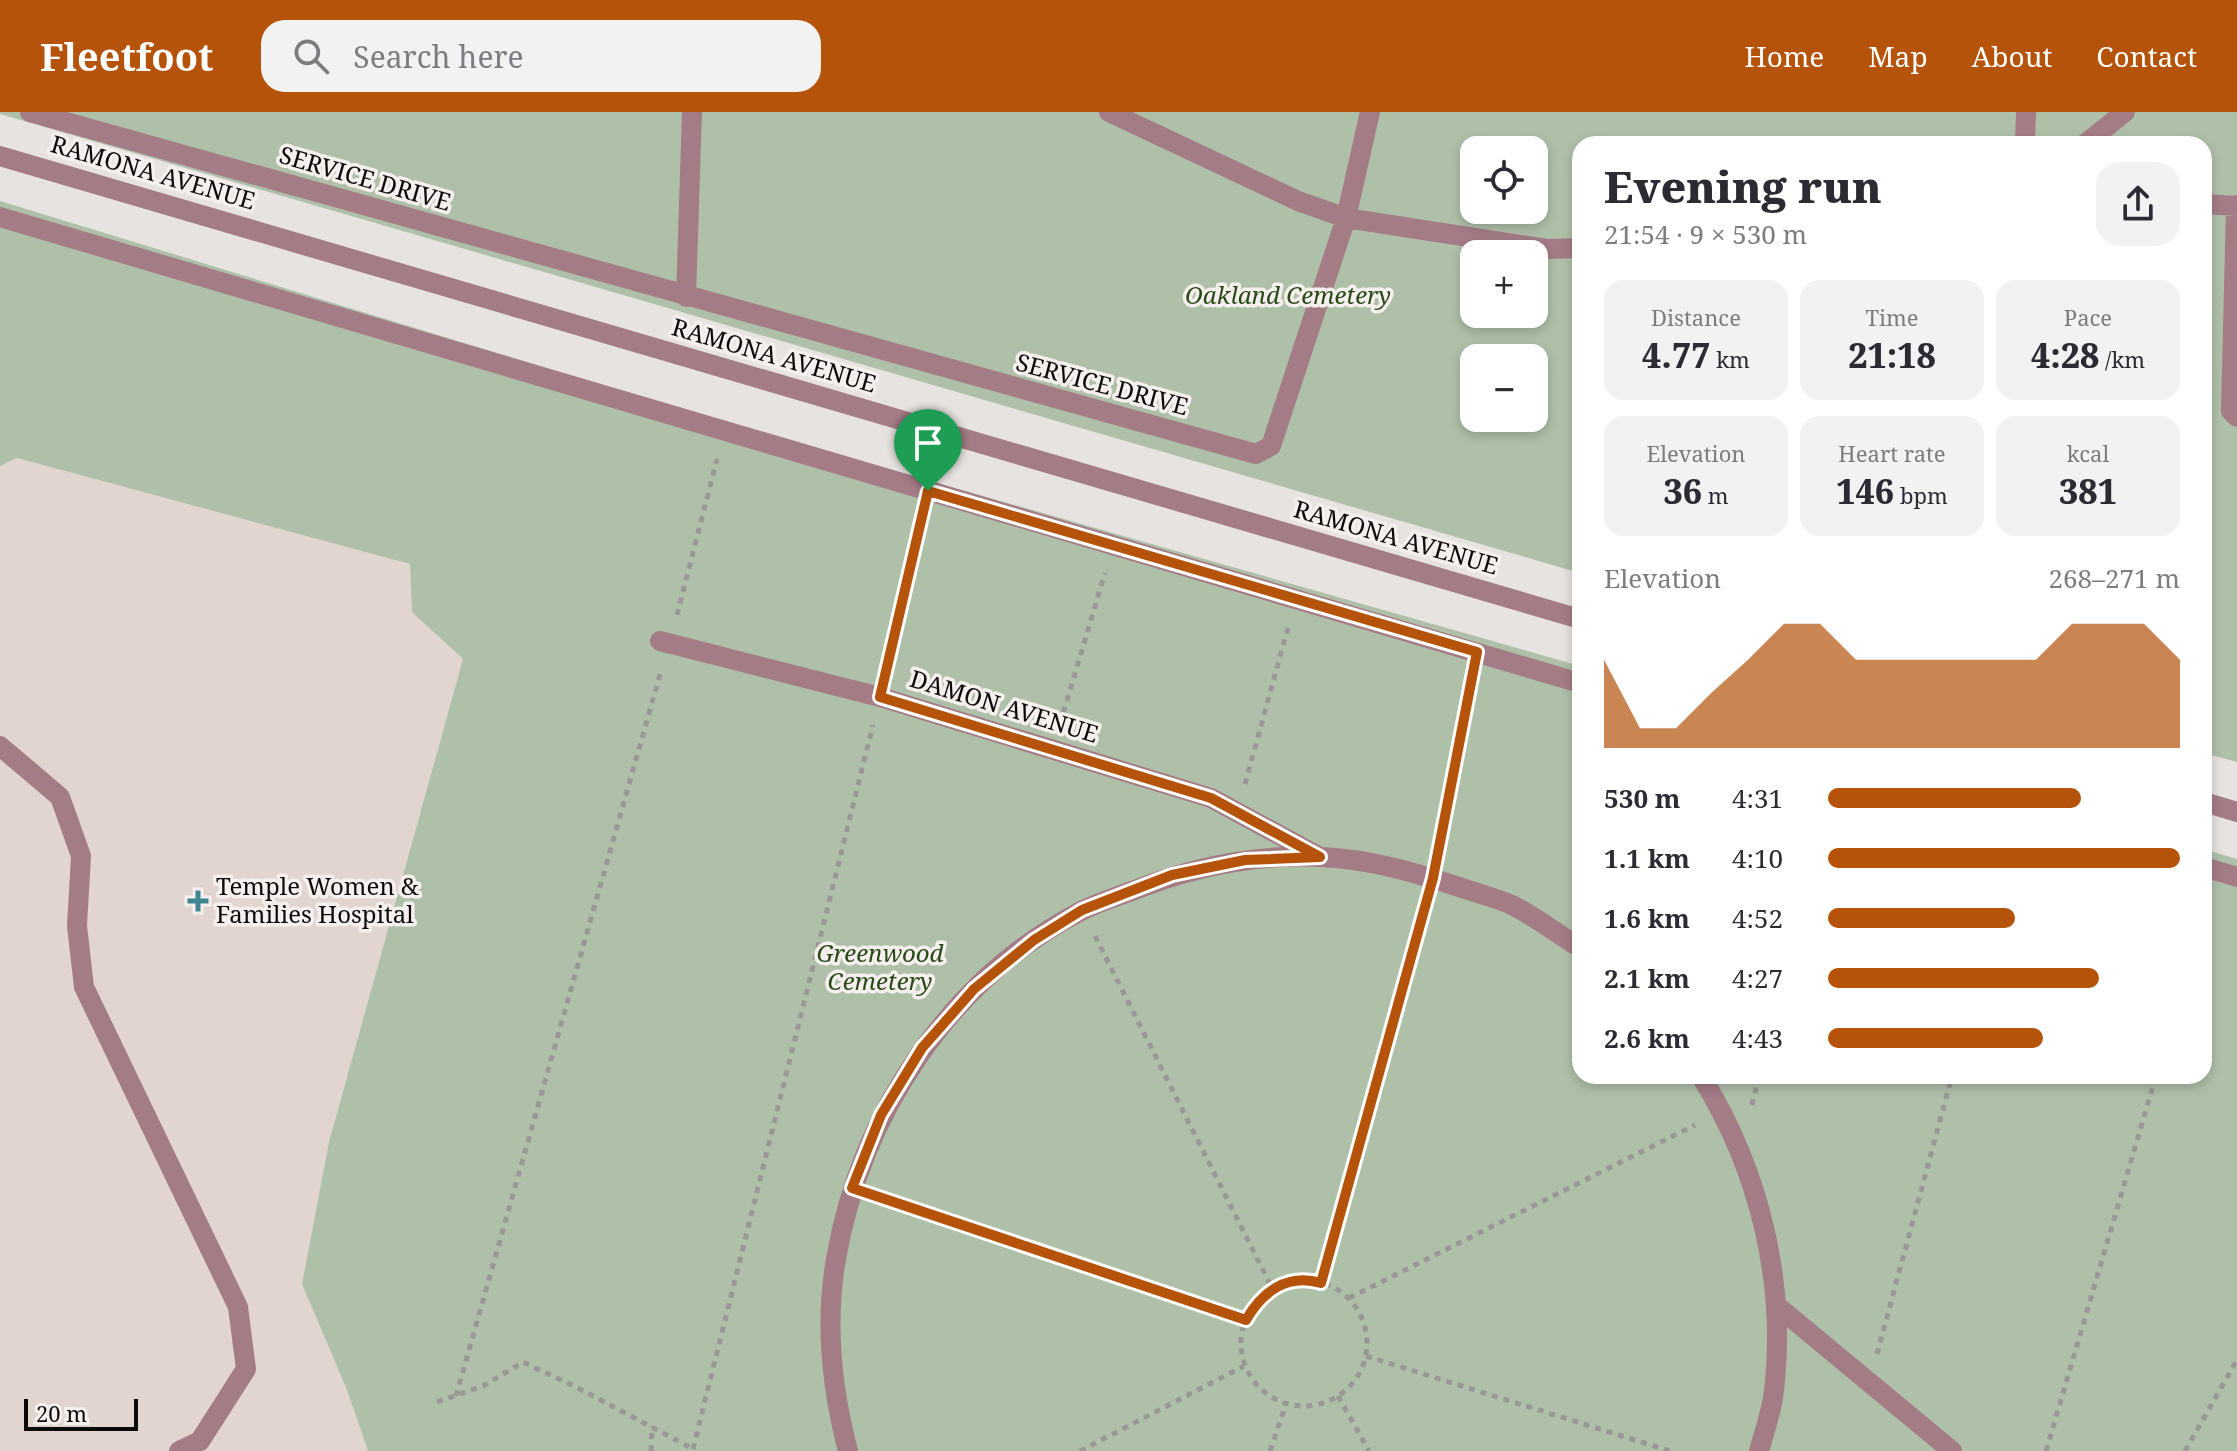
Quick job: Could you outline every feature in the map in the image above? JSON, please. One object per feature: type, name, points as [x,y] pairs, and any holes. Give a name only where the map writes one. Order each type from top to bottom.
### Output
[{"type":"street","name":"SERVICE DRIVE","points":[[30,112],[1256,454],[1271,446],[1346,218],[1370,112]]},
{"type":"street","points":[[686,297],[692,112]]},
{"type":"street","points":[[1109,112],[1298,201],[1346,218],[1547,249],[1572,248]]},
{"type":"street","points":[[2025,136],[2026,112]]},
{"type":"street","points":[[2095,136],[2125,112]]},
{"type":"street","name":"RAMONA AVENUE","points":[[0,156],[1572,617]]},
{"type":"street","points":[[2212,204],[2236,206],[2231,411],[2237,417]]},
{"type":"street","points":[[0,217],[1572,681]]},
{"type":"street","name":"DAMON AVENUE","points":[[665,642],[880,697],[1211,798],[1320,857]]},
{"type":"street","points":[[0,746],[60,797],[81,856],[77,926],[84,987],[238,1307],[246,1369],[200,1441],[179,1451]]},
{"type":"street","points":[[2212,804],[2237,812]]},
{"type":"street","points":[[848,1451],[838,1410],[831,1336],[835,1261],[852,1188],[881,1115],[922,1048],[974,989],[1034,940],[1082,910],[1172,875],[1245,860],[1320,857],[1372,862],[1433,878],[1513,906],[1572,943]]},
{"type":"street","points":[[2212,869],[2237,877]]},
{"type":"street","points":[[1706,1084],[1740,1148],[1765,1226],[1777,1306],[1773,1398],[1759,1451]]},
{"type":"street","points":[[1777,1306],[1949,1450]]},
{"type":"path","points":[[456,1396],[724,430]]},
{"type":"path","points":[[437,1402],[483,1386],[523,1362],[695,1450],[928,491]]},
{"type":"path","points":[[1052,749],[1113,545]]},
{"type":"path","points":[[1237,812],[1296,599]]},
{"type":"path","points":[[1321,1283],[1433,878],[1477,652]]},
{"type":"path","points":[[1082,910],[1272,1288]]},
{"type":"path","points":[[1870,1382],[1950,1084]]},
{"type":"path","points":[[2046,1451],[2154,1084]]},
{"type":"path","points":[[1349,1298],[1723,1111]]},
{"type":"path","points":[[852,1188],[1246,1320]]},
{"type":"path","points":[[1291,1281],[1321,1283],[1332,1286],[1349,1298],[1361,1315],[1368,1335],[1366,1356],[1359,1375],[1346,1392],[1328,1402],[1307,1406],[1286,1404],[1267,1395],[1252,1380],[1244,1366],[1241,1340],[1246,1320],[1256,1302],[1272,1288],[1291,1281]]},
{"type":"path","points":[[1366,1356],[1670,1451]]},
{"type":"path","points":[[2185,1451],[2237,1360]]},
{"type":"path","points":[[1080,1451],[1244,1366]]},
{"type":"path","points":[[1338,1396],[1369,1451]]},
{"type":"path","points":[[1270,1451],[1286,1404]]},
{"type":"path","points":[[651,1451],[652,1426]]},
{"type":"shaded area","name":"Temple Women & Families Hospital","points":[[17,458],[410,564],[413,612],[463,659],[329,1142],[302,1284],[347,1390],[368,1451],[0,1451],[0,466]]},
{"type":"green space","name":"Oakland Cemetery","points":[[0,112],[2237,112],[2237,762],[2212,755],[2212,136],[1572,136],[1572,571]]},
{"type":"green space","name":"Greenwood Cemetery","points":[[0,201],[713,419],[1572,664],[1572,1084],[2212,1084],[2212,851],[2237,859],[2237,1451],[368,1451],[347,1390],[302,1284],[329,1142],[463,659],[412,612],[410,564],[17,458],[0,466]]},
{"type":"place","name":"Temple Women & Families Hospital","points":[[198,901]]},
{"type":"route","points":[[928,491],[1477,652],[1433,878],[1321,1283],[1291,1281],[1272,1288],[1256,1302],[1246,1320],[852,1188],[881,1115],[922,1048],[974,989],[1034,940],[1082,910],[1172,875],[1245,860],[1320,857],[1211,798],[880,697],[928,491]]}]
